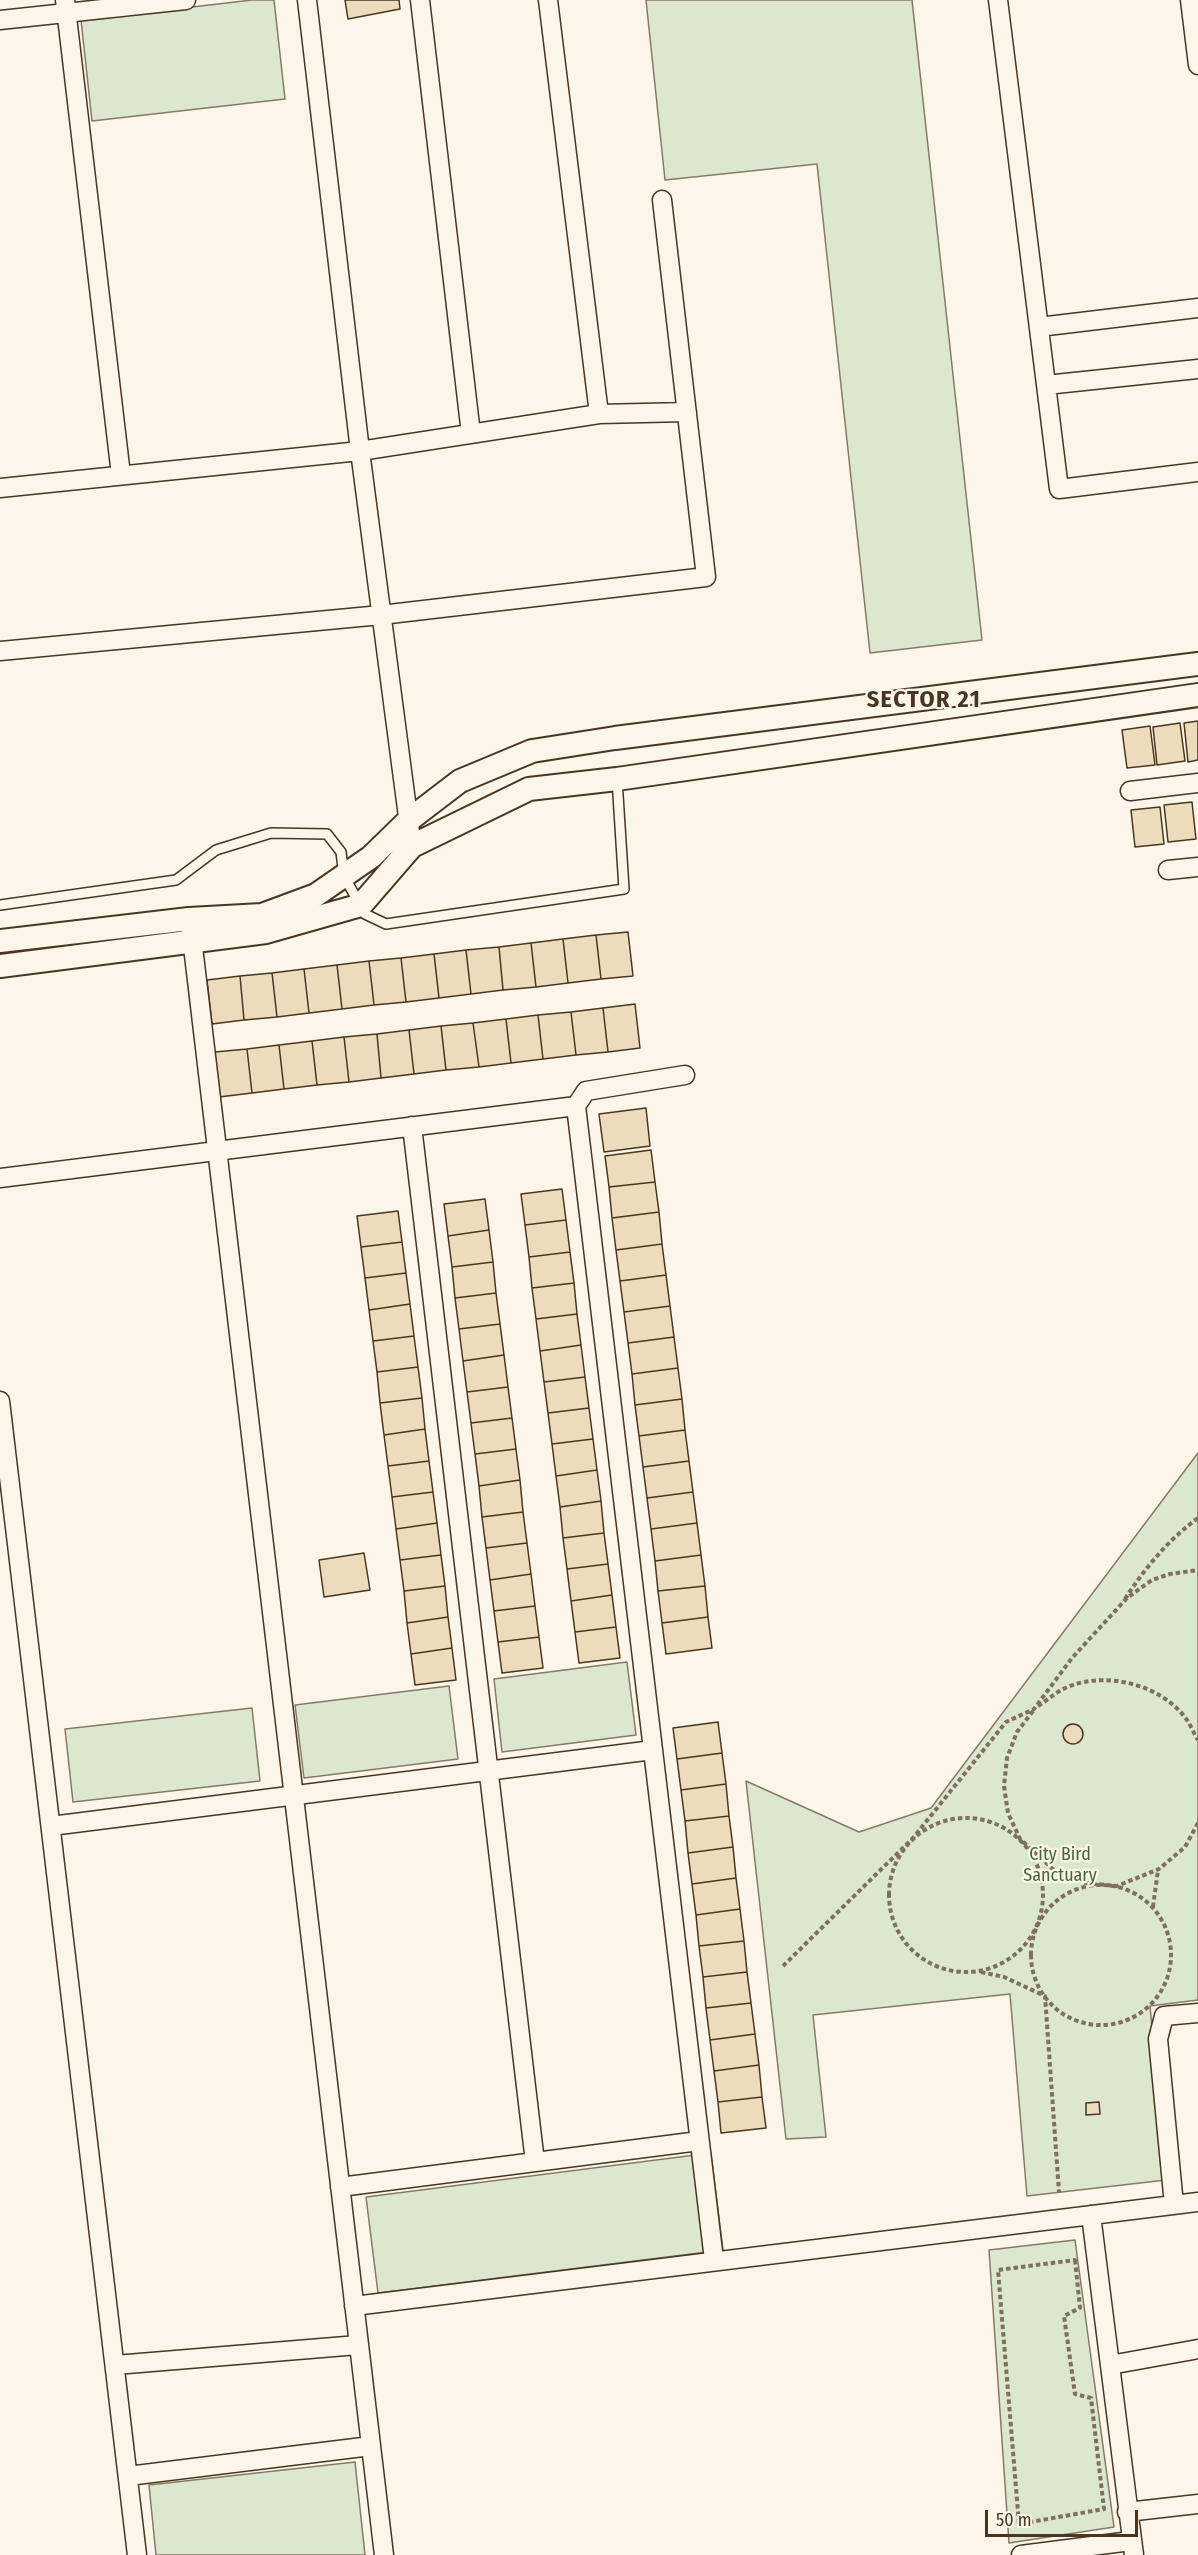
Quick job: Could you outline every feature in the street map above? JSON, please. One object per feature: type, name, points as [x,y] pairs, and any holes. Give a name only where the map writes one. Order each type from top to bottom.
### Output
[{"type":"street","points":[[0,20],[65,6],[186,0]]},
{"type":"street","points":[[307,0],[360,451],[412,846]]},
{"type":"street","points":[[420,0],[471,434]]},
{"type":"street","points":[[548,0],[599,414]]},
{"type":"street","points":[[998,0],[1059,489],[1198,472]]},
{"type":"street","points":[[1190,0],[1198,65]]},
{"type":"street","points":[[65,6],[122,475]]},
{"type":"street","points":[[0,651],[381,615],[706,577],[662,200]]},
{"type":"street","points":[[1039,327],[1198,308]]},
{"type":"street","points":[[1046,385],[1198,369]]},
{"type":"street","points":[[0,489],[360,451],[599,414],[687,412]]},
{"type":"street","points":[[0,941],[189,919],[262,915],[316,895],[372,857],[409,820],[460,781],[532,751],[615,738],[1198,664]]},
{"type":"street","points":[[0,966],[266,932],[361,905],[412,846],[529,789],[617,779],[1198,695]]},
{"type":"street","points":[[1130,791],[1198,783]]},
{"type":"street","points":[[1168,870],[1198,867]]},
{"type":"street","points":[[189,919],[384,2555]]},
{"type":"street","points":[[685,1074],[586,1091],[576,1106],[714,2260]]},
{"type":"street","points":[[0,1178],[576,1106]]},
{"type":"street","points":[[412,1126],[535,2162]]},
{"type":"street","points":[[0,1401],[137,2555]]},
{"type":"street","points":[[51,1826],[653,1750]]},
{"type":"street","points":[[1174,2205],[1158,2039],[1164,2016],[1198,2013]]},
{"type":"street","points":[[340,2187],[699,2141]]},
{"type":"street","points":[[354,2306],[1198,2202]]},
{"type":"street","points":[[1021,2555],[1133,2548],[1091,2215]]},
{"type":"street","points":[[115,2365],[358,2344]]},
{"type":"street","points":[[1110,2365],[1198,2349]]},
{"type":"street","points":[[128,2476],[371,2446]]},
{"type":"street","points":[[1127,2512],[1198,2504]]},
{"type":"lane","points":[[0,904],[176,880],[216,850],[271,833],[327,834],[341,852],[344,876],[365,914],[386,924],[624,889],[617,779]]},
{"type":"path","points":[[1118,1608],[1159,1553],[1181,1530],[1198,1518]]},
{"type":"path","points":[[783,1966],[913,1838],[933,1825],[955,1818],[979,1818],[1001,1825],[1020,1839],[1056,1872],[1086,1883],[1118,1886],[1137,1894],[1153,1907],[1166,1926],[1171,1948],[1170,1971],[1161,1992],[1146,2009],[1126,2020],[1104,2025],[1081,2022],[1061,2012],[1045,1996],[1035,1977],[1031,1956],[1034,1935],[1042,1910],[1043,1884],[1035,1860],[1020,1839],[1008,1813],[1004,1786],[1007,1758],[1017,1732],[1072,1658],[1127,1598],[1152,1580],[1170,1574],[1198,1570]]},
{"type":"path","points":[[1045,1996],[1004,1977],[980,1971],[955,1972],[932,1965],[911,1950],[896,1930],[889,1906],[889,1881],[898,1857],[1006,1722],[1034,1710],[1062,1690],[1095,1680],[1129,1682],[1161,1696],[1186,1719],[1198,1740]]},
{"type":"path","points":[[980,1971],[1011,1959],[1034,1935],[1043,1916],[1058,1900],[1076,1889],[1096,1885],[1118,1886],[1158,1869],[1185,1847],[1198,1823]]},
{"type":"path","points":[[1153,1907],[1158,1869]]},
{"type":"path","points":[[1045,1996],[1059,2192]]},
{"type":"path","points":[[1075,2260],[1080,2308],[1064,2316],[1075,2394],[1091,2398],[1104,2509],[1019,2524],[998,2270],[1075,2260]]},
{"type":"green space","points":[[252,0],[274,0],[285,99],[92,121],[81,20]]},
{"type":"green space","points":[[646,0],[912,0],[982,640],[870,653],[817,164],[665,180]]},
{"type":"green space","name":"City Bird Sanctuary","points":[[1198,1453],[1198,2000],[1150,2006],[1166,2180],[1027,2196],[1010,1994],[813,2015],[826,2137],[786,2139],[746,1781],[859,1832],[931,1808]]},
{"type":"green space","points":[[627,1662],[636,1735],[502,1752],[494,1679]]},
{"type":"green space","points":[[449,1686],[458,1759],[304,1778],[295,1705]]},
{"type":"green space","points":[[252,1708],[260,1781],[73,1802],[65,1729]]},
{"type":"green space","points":[[711,2153],[723,2250],[378,2293],[366,2197]]},
{"type":"green space","points":[[1075,2240],[1114,2527],[1009,2543],[989,2250]]},
{"type":"green space","points":[[355,2462],[365,2555],[156,2555],[149,2485]]},
{"type":"building","points":[[345,0],[399,0],[400,9],[348,19]]},
{"type":"building","points":[[1198,721],[1198,760],[1188,762],[1184,723]]},
{"type":"building","points":[[1180,723],[1185,761],[1157,765],[1153,727]]},
{"type":"building","points":[[1150,726],[1155,765],[1127,768],[1122,730]]},
{"type":"building","points":[[1192,802],[1196,839],[1168,842],[1164,805]]},
{"type":"building","points":[[1160,807],[1164,844],[1135,847],[1131,810]]},
{"type":"building","points":[[628,932],[633,976],[601,979],[596,935]]},
{"type":"building","points":[[596,935],[601,979],[568,983],[563,939]]},
{"type":"building","points":[[563,939],[568,983],[536,987],[531,943]]},
{"type":"building","points":[[531,943],[536,987],[503,990],[499,947]]},
{"type":"building","points":[[499,947],[503,990],[471,994],[466,950]]},
{"type":"building","points":[[466,950],[471,994],[439,998],[434,954]]},
{"type":"building","points":[[434,954],[439,998],[406,1002],[401,958]]},
{"type":"building","points":[[401,958],[406,1002],[374,1005],[369,961]]},
{"type":"building","points":[[369,961],[374,1005],[342,1009],[337,965]]},
{"type":"building","points":[[337,965],[342,1009],[309,1013],[304,969]]},
{"type":"building","points":[[304,969],[309,1013],[277,1017],[272,973]]},
{"type":"building","points":[[272,973],[277,1017],[244,1020],[240,976]]},
{"type":"building","points":[[240,976],[244,1020],[212,1024],[207,980]]},
{"type":"building","points":[[635,1004],[640,1048],[608,1052],[603,1008]]},
{"type":"building","points":[[603,1008],[608,1052],[576,1055],[571,1012]]},
{"type":"building","points":[[571,1012],[576,1055],[543,1059],[538,1015]]},
{"type":"building","points":[[538,1015],[543,1059],[511,1063],[506,1019]]},
{"type":"building","points":[[506,1019],[511,1063],[479,1067],[473,1023]]},
{"type":"building","points":[[473,1023],[479,1067],[446,1070],[441,1026]]},
{"type":"building","points":[[441,1026],[446,1070],[414,1074],[409,1030]]},
{"type":"building","points":[[409,1030],[414,1074],[381,1078],[377,1034]]},
{"type":"building","points":[[377,1034],[381,1078],[349,1082],[344,1037]]},
{"type":"building","points":[[344,1037],[349,1082],[317,1085],[312,1041]]},
{"type":"building","points":[[312,1041],[317,1085],[284,1089],[279,1045]]},
{"type":"building","points":[[279,1045],[284,1089],[252,1093],[247,1049]]},
{"type":"building","points":[[247,1049],[252,1093],[219,1097],[215,1052]]},
{"type":"building","points":[[646,1108],[650,1146],[604,1152],[599,1114]]},
{"type":"building","points":[[651,1150],[655,1182],[609,1187],[605,1156]]},
{"type":"building","points":[[655,1182],[659,1212],[612,1218],[609,1187]]},
{"type":"building","points":[[562,1189],[566,1220],[525,1225],[521,1194]]},
{"type":"building","points":[[485,1199],[489,1230],[448,1236],[444,1204]]},
{"type":"building","points":[[398,1211],[402,1242],[361,1247],[357,1216]]},
{"type":"building","points":[[659,1212],[662,1244],[616,1250],[612,1218]]},
{"type":"building","points":[[566,1220],[570,1252],[529,1257],[525,1225]]},
{"type":"building","points":[[489,1230],[493,1262],[452,1267],[448,1236]]},
{"type":"building","points":[[402,1242],[406,1273],[365,1278],[361,1247]]},
{"type":"building","points":[[662,1244],[666,1275],[620,1281],[616,1250]]},
{"type":"building","points":[[570,1252],[574,1283],[532,1288],[529,1257]]},
{"type":"building","points":[[493,1262],[496,1293],[455,1298],[452,1267]]},
{"type":"building","points":[[406,1273],[410,1304],[369,1310],[365,1278]]},
{"type":"building","points":[[666,1275],[670,1306],[624,1312],[620,1281]]},
{"type":"building","points":[[574,1283],[577,1314],[536,1319],[532,1288]]},
{"type":"building","points":[[496,1293],[500,1324],[459,1329],[455,1298]]},
{"type":"building","points":[[410,1304],[414,1336],[373,1341],[369,1310]]},
{"type":"building","points":[[670,1306],[674,1337],[628,1343],[624,1312]]},
{"type":"building","points":[[577,1314],[581,1345],[540,1351],[536,1319]]},
{"type":"building","points":[[500,1324],[504,1355],[463,1361],[459,1329]]},
{"type":"building","points":[[414,1336],[418,1367],[377,1372],[373,1341]]},
{"type":"building","points":[[674,1337],[678,1368],[632,1374],[628,1343]]},
{"type":"building","points":[[581,1345],[585,1377],[544,1382],[540,1351]]},
{"type":"building","points":[[504,1355],[508,1387],[467,1392],[463,1361]]},
{"type":"building","points":[[418,1367],[422,1398],[380,1403],[377,1372]]},
{"type":"building","points":[[678,1368],[682,1399],[635,1405],[632,1374]]},
{"type":"building","points":[[585,1377],[589,1408],[548,1413],[544,1382]]},
{"type":"building","points":[[508,1387],[512,1418],[471,1423],[467,1392]]},
{"type":"building","points":[[422,1398],[425,1429],[384,1435],[380,1403]]},
{"type":"building","points":[[682,1399],[685,1430],[639,1436],[635,1405]]},
{"type":"building","points":[[589,1408],[593,1439],[552,1444],[548,1413]]},
{"type":"building","points":[[512,1418],[516,1449],[475,1454],[471,1423]]},
{"type":"building","points":[[425,1429],[429,1461],[388,1466],[384,1435]]},
{"type":"building","points":[[685,1430],[689,1461],[643,1467],[639,1436]]},
{"type":"building","points":[[593,1439],[597,1470],[556,1476],[552,1444]]},
{"type":"building","points":[[516,1449],[520,1480],[479,1486],[475,1454]]},
{"type":"building","points":[[429,1461],[433,1492],[392,1497],[388,1466]]},
{"type":"building","points":[[689,1461],[693,1492],[647,1498],[643,1467]]},
{"type":"building","points":[[597,1470],[601,1501],[560,1507],[556,1476]]},
{"type":"building","points":[[520,1480],[523,1512],[482,1517],[479,1486]]},
{"type":"building","points":[[433,1492],[437,1523],[396,1529],[392,1497]]},
{"type":"building","points":[[693,1492],[697,1523],[651,1529],[647,1498]]},
{"type":"building","points":[[601,1501],[604,1533],[563,1538],[560,1507]]},
{"type":"building","points":[[523,1512],[527,1543],[486,1548],[482,1517]]},
{"type":"building","points":[[437,1523],[441,1555],[400,1560],[396,1529]]},
{"type":"building","points":[[697,1523],[701,1555],[655,1561],[651,1529]]},
{"type":"building","points":[[604,1533],[608,1564],[567,1569],[563,1538]]},
{"type":"building","points":[[527,1543],[531,1574],[490,1580],[486,1548]]},
{"type":"building","points":[[364,1553],[370,1590],[324,1597],[319,1560]]},
{"type":"building","points":[[441,1555],[445,1586],[404,1591],[400,1560]]},
{"type":"building","points":[[701,1555],[705,1586],[658,1591],[655,1561]]},
{"type":"building","points":[[608,1564],[612,1595],[571,1601],[567,1569]]},
{"type":"building","points":[[531,1574],[535,1606],[494,1611],[490,1580]]},
{"type":"building","points":[[445,1586],[448,1617],[407,1623],[404,1591]]},
{"type":"building","points":[[705,1586],[708,1617],[662,1623],[658,1591]]},
{"type":"building","points":[[612,1595],[616,1627],[575,1632],[571,1601]]},
{"type":"building","points":[[535,1606],[539,1637],[498,1642],[494,1611]]},
{"type":"building","points":[[448,1617],[452,1648],[411,1654],[407,1623]]},
{"type":"building","points":[[708,1617],[712,1648],[666,1654],[662,1623]]},
{"type":"building","points":[[616,1627],[620,1658],[579,1663],[575,1632]]},
{"type":"building","points":[[539,1637],[543,1668],[502,1673],[498,1642]]},
{"type":"building","points":[[452,1648],[456,1680],[415,1685],[411,1654]]},
{"type":"building","points":[[718,1722],[722,1753],[677,1759],[673,1728]]},
{"type":"building","points":[[1073,1724],[1080,1727],[1083,1734],[1080,1741],[1073,1744],[1066,1741],[1063,1734],[1066,1727]]},
{"type":"building","points":[[722,1753],[726,1784],[681,1790],[677,1759]]},
{"type":"building","points":[[726,1784],[729,1816],[685,1821],[681,1790]]},
{"type":"building","points":[[729,1816],[733,1847],[688,1853],[685,1821]]},
{"type":"building","points":[[733,1847],[736,1878],[692,1884],[688,1853]]},
{"type":"building","points":[[736,1878],[740,1909],[696,1915],[692,1884]]},
{"type":"building","points":[[740,1909],[744,1941],[699,1946],[696,1915]]},
{"type":"building","points":[[744,1941],[747,1972],[703,1977],[699,1946]]},
{"type":"building","points":[[747,1972],[751,2003],[706,2008],[703,1977]]},
{"type":"building","points":[[751,2003],[755,2034],[710,2040],[706,2008]]},
{"type":"building","points":[[755,2034],[759,2065],[714,2071],[710,2040]]},
{"type":"building","points":[[759,2065],[762,2097],[718,2102],[714,2071]]},
{"type":"building","points":[[762,2097],[766,2128],[721,2133],[718,2102]]},
{"type":"building","points":[[1099,2102],[1100,2114],[1086,2115],[1086,2103]]},
{"type":"district","name":"SECTOR 21","points":[[924,700]]}]
